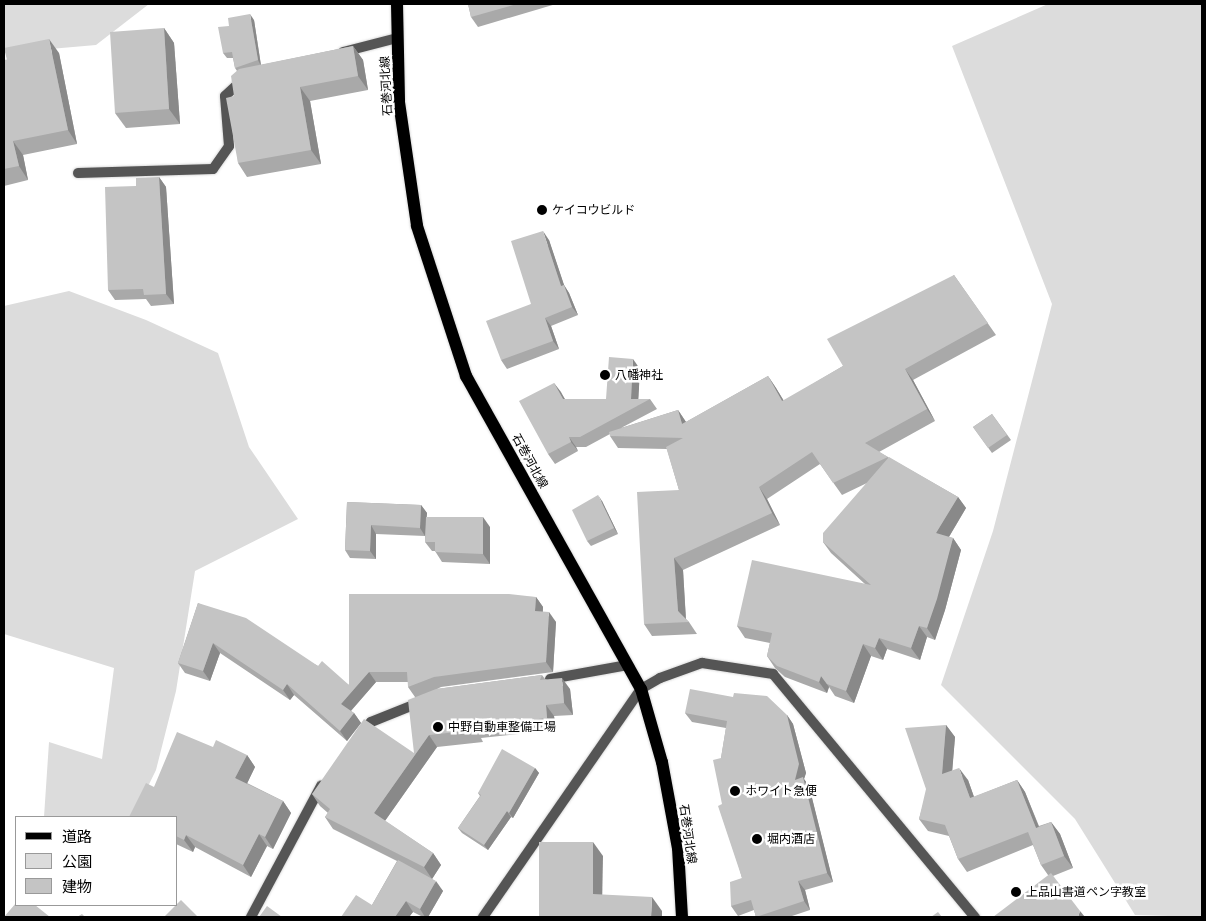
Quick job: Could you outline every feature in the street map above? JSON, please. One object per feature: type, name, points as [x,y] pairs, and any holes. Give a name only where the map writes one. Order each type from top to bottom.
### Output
[{"type":"main road","name":"石巻河北線","points":[[397,4],[399,102],[417,226],[466,376],[641,689],[662,762],[678,848],[682,917]]},
{"type":"street","points":[[330,55],[397,38]]},
{"type":"street","points":[[78,173],[213,169],[229,146],[225,96],[245,77],[254,74]]},
{"type":"street","points":[[483,917],[641,689],[660,678],[702,663],[774,674],[975,917]]},
{"type":"street","points":[[538,680],[628,665]]},
{"type":"street","points":[[354,744],[371,722],[434,697]]},
{"type":"street","points":[[252,917],[330,773]]},
{"type":"green space","points":[[4,4],[149,4],[96,45],[4,53]]},
{"type":"green space","points":[[1048,4],[1202,4],[1202,917],[1135,915],[1075,819],[941,685],[993,531],[1052,304],[952,46]]},
{"type":"green space","points":[[69,291],[146,320],[218,353],[249,447],[298,519],[195,571],[176,691],[156,770],[133,816],[44,816],[49,742],[102,759],[114,668],[4,634],[4,306]]},
{"type":"building","points":[[468,4],[517,4],[471,17]]},
{"type":"building","points":[[250,14],[258,60],[235,68],[232,52],[223,53],[218,27],[229,26],[228,18]]},
{"type":"building","points":[[164,28],[169,109],[115,113],[110,32]]},
{"type":"building","points":[[49,39],[68,130],[13,141],[19,166],[4,169],[4,60],[7,60],[4,48]]},
{"type":"building","points":[[353,46],[358,76],[300,87],[311,150],[238,163],[226,98],[234,96],[231,76],[239,69]]},
{"type":"building","points":[[159,177],[166,294],[144,295],[143,289],[108,290],[105,187],[136,186],[136,178]]},
{"type":"building","points":[[543,231],[561,286],[564,285],[572,307],[545,318],[553,341],[501,360],[486,321],[531,304],[511,241]]},
{"type":"building","points":[[954,275],[988,323],[905,369],[927,409],[865,443],[888,457],[833,483],[812,452],[759,487],[772,513],[674,558],[678,611],[689,622],[644,624],[637,492],[679,490],[666,447],[683,438],[610,436],[609,432],[678,410],[682,424],[768,376],[782,401],[843,366],[827,339]]},
{"type":"building","points":[[609,357],[633,359],[631,399],[650,399],[580,437],[569,437],[571,442],[548,454],[519,401],[554,383],[563,399],[606,399]]},
{"type":"building","points":[[992,414],[1007,435],[988,448],[973,427]]},
{"type":"building","points":[[889,457],[958,497],[936,533],[953,538],[937,599],[927,628],[919,626],[911,648],[879,638],[875,648],[863,644],[846,691],[827,684],[821,676],[819,682],[777,666],[767,656],[772,633],[737,626],[752,560],[871,585],[823,542],[823,533]]},
{"type":"building","points":[[598,495],[614,528],[587,541],[572,510]]},
{"type":"building","points":[[347,502],[421,505],[420,528],[371,525],[370,551],[345,550]]},
{"type":"building","points":[[426,517],[483,517],[483,554],[435,552],[435,542],[425,542]]},
{"type":"building","points":[[349,594],[509,594],[536,597],[535,611],[549,612],[546,662],[434,677],[408,687],[407,672],[369,672],[341,704],[354,713],[340,731],[287,684],[283,690],[213,643],[203,671],[178,663],[198,603],[246,618],[318,666],[322,661],[349,685]]},
{"type":"building","points":[[542,675],[540,680],[562,678],[564,703],[546,705],[547,718],[469,727],[475,730],[429,735],[374,813],[433,853],[424,867],[325,817],[330,809],[312,794],[364,719],[414,753],[408,700],[436,689]]},
{"type":"building","points":[[690,689],[733,697],[734,693],[767,696],[787,715],[799,764],[795,780],[803,777],[827,873],[798,881],[804,901],[756,917],[751,900],[731,906],[730,882],[742,878],[718,806],[722,804],[713,760],[721,758],[727,721],[685,713]]},
{"type":"building","points":[[946,725],[942,774],[959,768],[970,798],[1017,780],[1036,828],[1051,822],[1064,856],[1041,865],[1028,832],[958,859],[945,825],[919,819],[926,789],[905,728]]},
{"type":"building","points":[[177,732],[213,747],[216,740],[247,755],[235,778],[283,801],[265,837],[259,834],[243,865],[186,835],[184,840],[178,837],[178,816],[130,816],[146,783],[154,787]]},
{"type":"building","points":[[502,749],[535,768],[509,813],[507,811],[484,845],[458,828],[481,795],[478,793]]},
{"type":"building","points":[[539,842],[593,842],[593,894],[652,897],[651,917],[539,917]]},
{"type":"building","points":[[398,860],[436,881],[420,909],[406,901],[395,917],[341,917],[356,895],[372,905]]},
{"type":"building","points":[[1051,873],[1080,911],[1078,917],[993,917]]},
{"type":"building","points":[[181,900],[198,917],[164,917],[175,906],[178,906]]},
{"type":"building","points":[[15,904],[15,906],[36,906],[50,917],[4,917]]},
{"type":"building","points":[[267,906],[282,917],[259,917]]},
{"type":"building","points":[[938,912],[942,917],[931,917]]},
{"type":"place","name":"ケイコウビルド","points":[[542,210]]},
{"type":"place","name":"八幡神社","points":[[605,375]]},
{"type":"place","name":"中野自動車整備工場","points":[[438,727]]},
{"type":"place","name":"ホワイト急便","points":[[735,791]]},
{"type":"place","name":"堀内酒店","points":[[757,839]]},
{"type":"place","name":"上品山書道ペン字教室","points":[[1016,892]]}]
